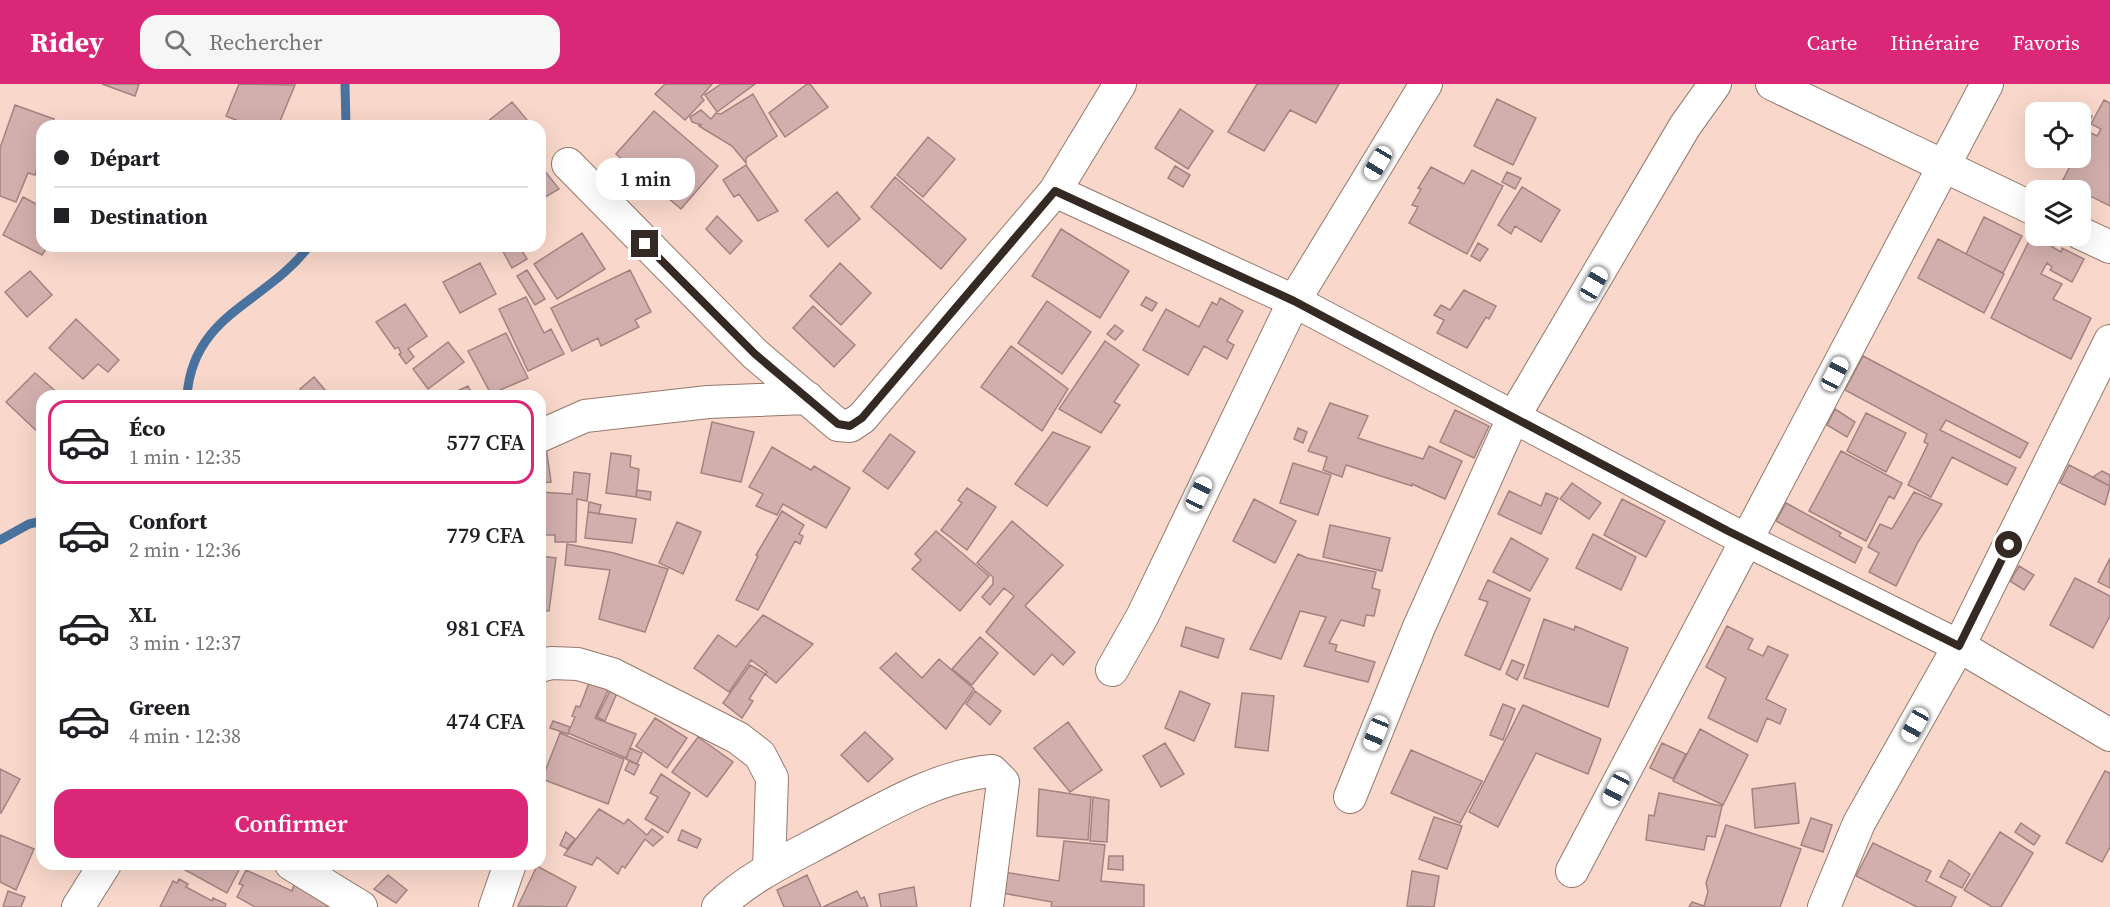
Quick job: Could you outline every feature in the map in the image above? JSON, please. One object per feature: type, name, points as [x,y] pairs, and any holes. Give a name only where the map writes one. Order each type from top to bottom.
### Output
[{"type":"street","points":[[568,164],[747,346],[838,424],[850,426],[862,418],[1055,191],[1120,84]]},
{"type":"street","points":[[1112,670],[1142,618],[1294,301],[1426,84]]},
{"type":"street","points":[[1350,796],[1419,627],[1513,418],[1685,126],[1715,84]]},
{"type":"street","points":[[1772,84],[1945,164],[2025,204]]},
{"type":"street","points":[[1572,872],[1987,84]]},
{"type":"street","points":[[1055,191],[1294,301],[1748,541],[1959,646],[2110,735]]},
{"type":"street","points":[[2091,238],[2110,248]]},
{"type":"street","points":[[1824,907],[1859,823],[1959,646],[2110,341]]},
{"type":"street","points":[[546,433],[585,416],[708,402],[808,398]]},
{"type":"street","points":[[546,664],[578,664],[612,674],[738,738],[760,755],[772,778],[769,869]]},
{"type":"street","points":[[718,907],[769,869],[884,808],[937,784],[992,771],[1003,782],[987,907]]},
{"type":"street","points":[[84,905],[102,870]]},
{"type":"street","points":[[301,870],[361,907]]},
{"type":"street","points":[[495,907],[508,870]]},
{"type":"building","points":[[102,84],[139,84],[135,96]]},
{"type":"building","points":[[239,84],[295,85],[280,120],[236,120],[226,116]]},
{"type":"building","points":[[665,84],[712,84],[701,97],[704,100],[685,120],[655,94]]},
{"type":"building","points":[[721,84],[755,84],[717,112],[705,95]]},
{"type":"building","points":[[810,84],[828,107],[785,137],[769,113]]},
{"type":"building","points":[[1257,84],[1339,84],[1316,123],[1290,110],[1264,151],[1228,132]]},
{"type":"building","points":[[753,94],[777,136],[746,158],[746,163],[732,146],[699,126],[701,125],[692,122],[690,117],[701,110],[711,119],[716,113],[721,114]]},
{"type":"building","points":[[1497,99],[1536,118],[1513,165],[1474,146]]},
{"type":"building","points":[[2104,100],[2110,103],[2110,206],[2091,196],[2091,180],[2063,180],[2069,168],[2091,168],[2091,133],[2097,136],[2101,129],[2091,124]]},
{"type":"building","points":[[512,102],[527,120],[490,120]]},
{"type":"building","points":[[15,105],[54,119],[36,120],[36,172],[35,175],[28,173],[16,202],[0,196],[0,148]]},
{"type":"building","points":[[1180,109],[1213,131],[1188,169],[1155,148]]},
{"type":"building","points":[[654,111],[718,166],[681,209],[616,154]]},
{"type":"building","points":[[928,137],[955,159],[923,197],[897,175]]},
{"type":"building","points":[[746,165],[778,211],[758,221],[739,194],[734,197],[723,180]]},
{"type":"building","points":[[1175,166],[1190,175],[1183,187],[1168,178]]},
{"type":"building","points":[[1431,167],[1464,184],[1472,170],[1503,186],[1467,254],[1409,223],[1418,207],[1412,205],[1421,189],[1418,188]]},
{"type":"building","points":[[1507,172],[1521,178],[1515,189],[1502,182]]},
{"type":"building","points":[[546,173],[559,189],[546,197]]},
{"type":"building","points":[[895,177],[966,239],[941,269],[871,207]]},
{"type":"building","points":[[1522,187],[1560,210],[1541,242],[1515,226],[1511,234],[1498,225]]},
{"type":"building","points":[[837,192],[860,219],[828,247],[805,220]]},
{"type":"building","points":[[23,197],[36,204],[36,252],[3,235]]},
{"type":"building","points":[[717,216],[742,241],[730,254],[706,229]]},
{"type":"building","points":[[1984,217],[2022,236],[2003,273],[1966,254]]},
{"type":"building","points":[[1061,229],[1129,271],[1100,318],[1032,276]]},
{"type":"building","points":[[582,233],[605,269],[557,299],[534,264]]},
{"type":"building","points":[[1938,239],[2004,274],[1984,313],[1918,278]]},
{"type":"building","points":[[1478,243],[1488,249],[1480,261],[1471,256]]},
{"type":"building","points":[[2027,246],[2051,246],[2061,252],[2062,248],[2084,259],[2072,282],[2050,270],[2052,267],[2047,263],[2041,274],[2062,284],[2053,299],[2091,318],[2071,359],[1991,318]]},
{"type":"building","points":[[503,252],[523,252],[527,259],[512,268]]},
{"type":"building","points":[[480,263],[496,294],[460,313],[443,282]]},
{"type":"building","points":[[840,263],[871,293],[841,325],[810,296]]},
{"type":"building","points":[[527,270],[545,299],[535,305],[517,276]]},
{"type":"building","points":[[630,270],[651,312],[635,320],[639,327],[601,346],[598,338],[572,351],[551,308]]},
{"type":"building","points":[[30,271],[52,295],[27,317],[5,292]]},
{"type":"building","points":[[1464,290],[1496,306],[1489,319],[1486,317],[1467,348],[1437,333],[1444,320],[1434,315],[1441,305],[1450,310]]},
{"type":"building","points":[[526,297],[544,333],[551,329],[564,354],[528,371],[499,309]]},
{"type":"building","points":[[1146,297],[1157,303],[1152,311],[1141,305]]},
{"type":"building","points":[[1220,298],[1243,311],[1227,341],[1234,345],[1227,359],[1204,346],[1188,375],[1143,350],[1166,309],[1199,327],[1212,302],[1217,305]]},
{"type":"building","points":[[1047,301],[1091,332],[1062,374],[1018,343]]},
{"type":"building","points":[[405,304],[427,336],[408,349],[414,357],[406,364],[399,354],[401,353],[398,347],[395,349],[376,322]]},
{"type":"building","points":[[813,306],[855,345],[834,367],[793,328]]},
{"type":"building","points":[[76,319],[119,360],[108,372],[98,364],[83,379],[49,348]]},
{"type":"building","points":[[1115,325],[1123,331],[1115,340],[1107,334]]},
{"type":"building","points":[[506,333],[528,378],[500,390],[489,390],[468,351]]},
{"type":"building","points":[[1105,341],[1139,365],[1114,402],[1120,405],[1101,433],[1059,409]]},
{"type":"building","points":[[448,342],[464,362],[428,389],[413,369]]},
{"type":"building","points":[[1011,346],[1068,389],[1042,431],[981,387]]},
{"type":"building","points":[[1863,356],[2028,443],[2020,458],[1946,420],[1940,430],[2016,468],[2007,485],[1952,457],[1931,497],[1908,485],[1928,444],[1924,442],[1927,434],[1845,390]]},
{"type":"building","points":[[35,373],[54,390],[36,390],[36,430],[6,402]]},
{"type":"building","points":[[314,377],[325,390],[301,390]]},
{"type":"building","points":[[1330,403],[1368,416],[1358,438],[1423,459],[1429,446],[1462,461],[1445,499],[1412,484],[1412,486],[1346,465],[1342,477],[1323,470],[1327,457],[1308,451]]},
{"type":"building","points":[[1835,409],[1855,422],[1847,437],[1827,425]]},
{"type":"building","points":[[1455,410],[1489,426],[1474,458],[1440,442]]},
{"type":"building","points":[[1866,413],[1906,433],[1886,472],[1847,451]]},
{"type":"building","points":[[712,422],[754,432],[741,482],[701,473]]},
{"type":"building","points":[[1298,428],[1307,432],[1303,443],[1294,439]]},
{"type":"building","points":[[1053,432],[1090,447],[1047,506],[1015,484]]},
{"type":"building","points":[[890,434],[915,452],[888,489],[863,471]]},
{"type":"building","points":[[546,447],[551,482],[546,482]]},
{"type":"building","points":[[772,447],[811,470],[814,466],[850,488],[826,528],[783,504],[777,515],[756,506],[763,494],[749,487]]},
{"type":"building","points":[[1841,451],[1902,483],[1894,499],[1889,496],[1866,541],[1809,511]]},
{"type":"building","points":[[611,453],[631,456],[630,467],[639,469],[636,497],[606,493]]},
{"type":"building","points":[[1293,463],[1331,475],[1318,515],[1280,503]]},
{"type":"building","points":[[2069,465],[2110,486],[2105,505],[2060,483]]},
{"type":"building","points":[[2102,471],[2110,475],[2110,486],[2093,477]]},
{"type":"building","points":[[574,472],[590,474],[587,501],[577,499],[576,542],[555,542],[555,535],[546,535],[546,492],[572,494]]},
{"type":"building","points":[[1572,483],[1601,503],[1589,519],[1560,499]]},
{"type":"building","points":[[967,488],[996,507],[967,550],[941,530],[962,503],[958,500]]},
{"type":"building","points":[[637,490],[651,492],[650,500],[636,497]]},
{"type":"building","points":[[1509,491],[1541,506],[1546,493],[1558,498],[1541,534],[1498,514]]},
{"type":"building","points":[[1914,492],[1942,504],[1918,542],[1896,586],[1869,572],[1879,553],[1868,547],[1880,524],[1892,529]]},
{"type":"building","points":[[1254,499],[1296,521],[1275,563],[1233,541]]},
{"type":"building","points":[[1622,499],[1665,521],[1646,557],[1604,535]]},
{"type":"building","points":[[589,502],[601,505],[599,514],[588,512]]},
{"type":"building","points":[[1786,503],[1841,533],[1839,536],[1862,548],[1855,563],[1776,521]]},
{"type":"building","points":[[782,511],[804,525],[799,534],[803,536],[800,544],[795,541],[758,610],[736,600],[758,556],[756,555]]},
{"type":"building","points":[[588,512],[636,519],[632,543],[585,538]]},
{"type":"building","points":[[1012,521],[1063,565],[1025,606],[1075,652],[1063,665],[1052,654],[1034,675],[986,632],[1014,596],[1004,588],[990,605],[982,597],[993,584],[993,577],[977,563]]},
{"type":"building","points":[[677,522],[701,532],[683,574],[659,563]]},
{"type":"building","points":[[1330,525],[1390,538],[1382,571],[1323,557]]},
{"type":"building","points":[[936,531],[989,576],[960,611],[912,569],[921,560],[915,554]]},
{"type":"building","points":[[1593,534],[1636,557],[1621,590],[1576,568]]},
{"type":"building","points":[[1511,538],[1548,559],[1530,591],[1493,572]]},
{"type":"building","points":[[567,544],[614,553],[668,569],[645,632],[599,619],[610,570],[565,565]]},
{"type":"building","points":[[1298,554],[1307,558],[1376,572],[1372,588],[1380,590],[1374,616],[1366,615],[1364,626],[1341,620],[1329,643],[1337,645],[1335,651],[1375,662],[1368,682],[1304,666],[1326,617],[1300,611],[1281,659],[1250,649]]},
{"type":"building","points":[[546,557],[556,558],[549,611],[546,611]]},
{"type":"building","points":[[2110,558],[2110,588],[2098,582]]},
{"type":"building","points":[[2019,566],[2034,575],[2024,590],[2010,581]]},
{"type":"building","points":[[2075,578],[2110,596],[2110,616],[2093,648],[2050,625]]},
{"type":"building","points":[[1488,580],[1530,599],[1500,670],[1465,655],[1488,602],[1479,599]]},
{"type":"building","points":[[763,615],[813,644],[776,683],[765,674],[749,699],[753,701],[742,718],[723,703],[750,665],[766,674],[767,672],[751,660],[729,692],[694,668],[718,635],[736,647]]},
{"type":"building","points":[[1544,619],[1574,630],[1575,626],[1628,648],[1608,707],[1524,678]]},
{"type":"building","points":[[1727,626],[1753,639],[1748,649],[1763,656],[1768,646],[1788,655],[1766,699],[1786,709],[1780,724],[1767,718],[1757,742],[1708,718],[1726,678],[1706,667]]},
{"type":"building","points":[[1186,627],[1224,639],[1218,658],[1181,646]]},
{"type":"building","points":[[980,637],[998,653],[972,685],[952,669]]},
{"type":"building","points":[[896,653],[922,678],[939,659],[974,689],[946,729],[880,668]]},
{"type":"building","points":[[1512,660],[1524,665],[1517,680],[1506,674]]},
{"type":"building","points":[[589,683],[609,688],[595,718],[636,734],[626,758],[568,733],[575,717],[572,716],[576,706],[580,707]]},
{"type":"building","points":[[611,689],[617,693],[605,721],[597,717]]},
{"type":"building","points":[[975,691],[1001,711],[990,725],[966,704]]},
{"type":"building","points":[[1180,691],[1210,704],[1194,741],[1165,728]]},
{"type":"building","points":[[1242,693],[1274,696],[1268,751],[1235,747]]},
{"type":"building","points":[[1503,704],[1515,709],[1503,740],[1490,735]]},
{"type":"building","points":[[1523,705],[1601,739],[1588,774],[1536,753],[1498,827],[1469,812]]},
{"type":"building","points":[[655,718],[687,738],[667,768],[636,746]]},
{"type":"building","points":[[553,721],[570,727],[568,734],[550,728]]},
{"type":"building","points":[[1068,722],[1102,770],[1070,792],[1034,748]]},
{"type":"building","points":[[1700,729],[1748,755],[1723,805],[1673,781]]},
{"type":"building","points":[[865,732],[893,759],[868,782],[841,755]]},
{"type":"building","points":[[560,733],[624,759],[608,804],[546,781],[546,769]]},
{"type":"building","points":[[698,737],[733,762],[707,797],[672,772]]},
{"type":"building","points":[[1165,743],[1184,774],[1161,787],[1143,756]]},
{"type":"building","points":[[1662,743],[1686,754],[1673,779],[1650,768]]},
{"type":"building","points":[[630,748],[642,753],[637,764],[626,759]]},
{"type":"building","points":[[1411,750],[1482,781],[1460,823],[1391,793]]},
{"type":"building","points":[[629,761],[639,765],[634,775],[625,770]]},
{"type":"building","points":[[0,769],[20,779],[1,813],[0,813]]},
{"type":"building","points":[[2105,771],[2110,773],[2110,847],[2102,862],[2066,843]]},
{"type":"building","points":[[661,774],[690,793],[668,833],[645,819],[658,797],[650,793]]},
{"type":"building","points":[[1795,783],[1799,823],[1755,828],[1752,789]]},
{"type":"building","points":[[1039,789],[1091,797],[1088,840],[1037,836]]},
{"type":"building","points":[[1659,793],[1722,806],[1715,837],[1707,836],[1704,850],[1646,840],[1649,815],[1654,816]]},
{"type":"building","points":[[1093,797],[1109,800],[1107,842],[1090,841]]},
{"type":"building","points":[[599,809],[624,824],[628,819],[647,835],[652,829],[663,837],[653,846],[645,839],[625,868],[622,866],[618,874],[597,857],[592,865],[564,855]]},
{"type":"building","points":[[1434,817],[1462,826],[1447,869],[1419,859]]},
{"type":"building","points":[[1811,818],[1832,825],[1823,852],[1801,845]]},
{"type":"building","points":[[2021,823],[2040,836],[2034,845],[2015,832]]},
{"type":"building","points":[[1726,825],[1801,849],[1780,907],[1689,907],[1692,902],[1704,906],[1708,892],[1706,883]]},
{"type":"building","points":[[682,830],[701,839],[697,848],[678,840]]},
{"type":"building","points":[[566,832],[575,839],[567,849],[560,845]]},
{"type":"building","points":[[2000,832],[2033,853],[2001,907],[1992,907],[1964,890]]},
{"type":"building","points":[[0,835],[34,849],[16,890],[0,882]]},
{"type":"building","points":[[1064,841],[1105,845],[1101,881],[1144,885],[1144,907],[1051,907],[1052,902],[1002,893],[1004,872],[1059,881]]},
{"type":"building","points":[[1873,843],[1931,871],[1926,881],[1956,897],[1951,907],[1917,907],[1856,876]]},
{"type":"building","points":[[1109,856],[1123,856],[1123,870],[1108,869]]},
{"type":"building","points":[[1949,860],[1970,874],[1962,888],[1940,877]]},
{"type":"building","points":[[185,870],[239,870],[227,893]]},
{"type":"building","points":[[246,870],[292,891],[295,882],[335,907],[255,907],[237,897],[243,885],[239,884]]},
{"type":"building","points":[[535,870],[544,870],[576,887],[566,907],[518,906]]},
{"type":"building","points":[[1412,871],[1439,876],[1434,907],[1407,906]]},
{"type":"building","points":[[388,875],[407,890],[396,903],[374,889]]},
{"type":"building","points":[[807,875],[821,907],[784,907],[777,890]]},
{"type":"building","points":[[179,879],[188,884],[186,887],[212,901],[213,898],[226,904],[225,907],[160,907],[173,881],[177,883]]},
{"type":"building","points":[[914,887],[917,907],[881,907],[879,894]]},
{"type":"building","points":[[8,891],[25,897],[21,907],[3,907]]},
{"type":"building","points":[[857,891],[861,899],[864,897],[868,907],[823,907]]},
{"type":"waterway","points":[[345,84],[346,120]]},
{"type":"waterway","points":[[188,390],[192,368],[203,346],[217,327],[234,311],[273,282],[304,252]]},
{"type":"waterway","points":[[0,540],[36,522]]},
{"type":"route","points":[[645,244],[755,354],[838,424],[850,426],[862,418],[1055,191],[1294,301],[1728,531],[1959,646],[2009,545]]}]
